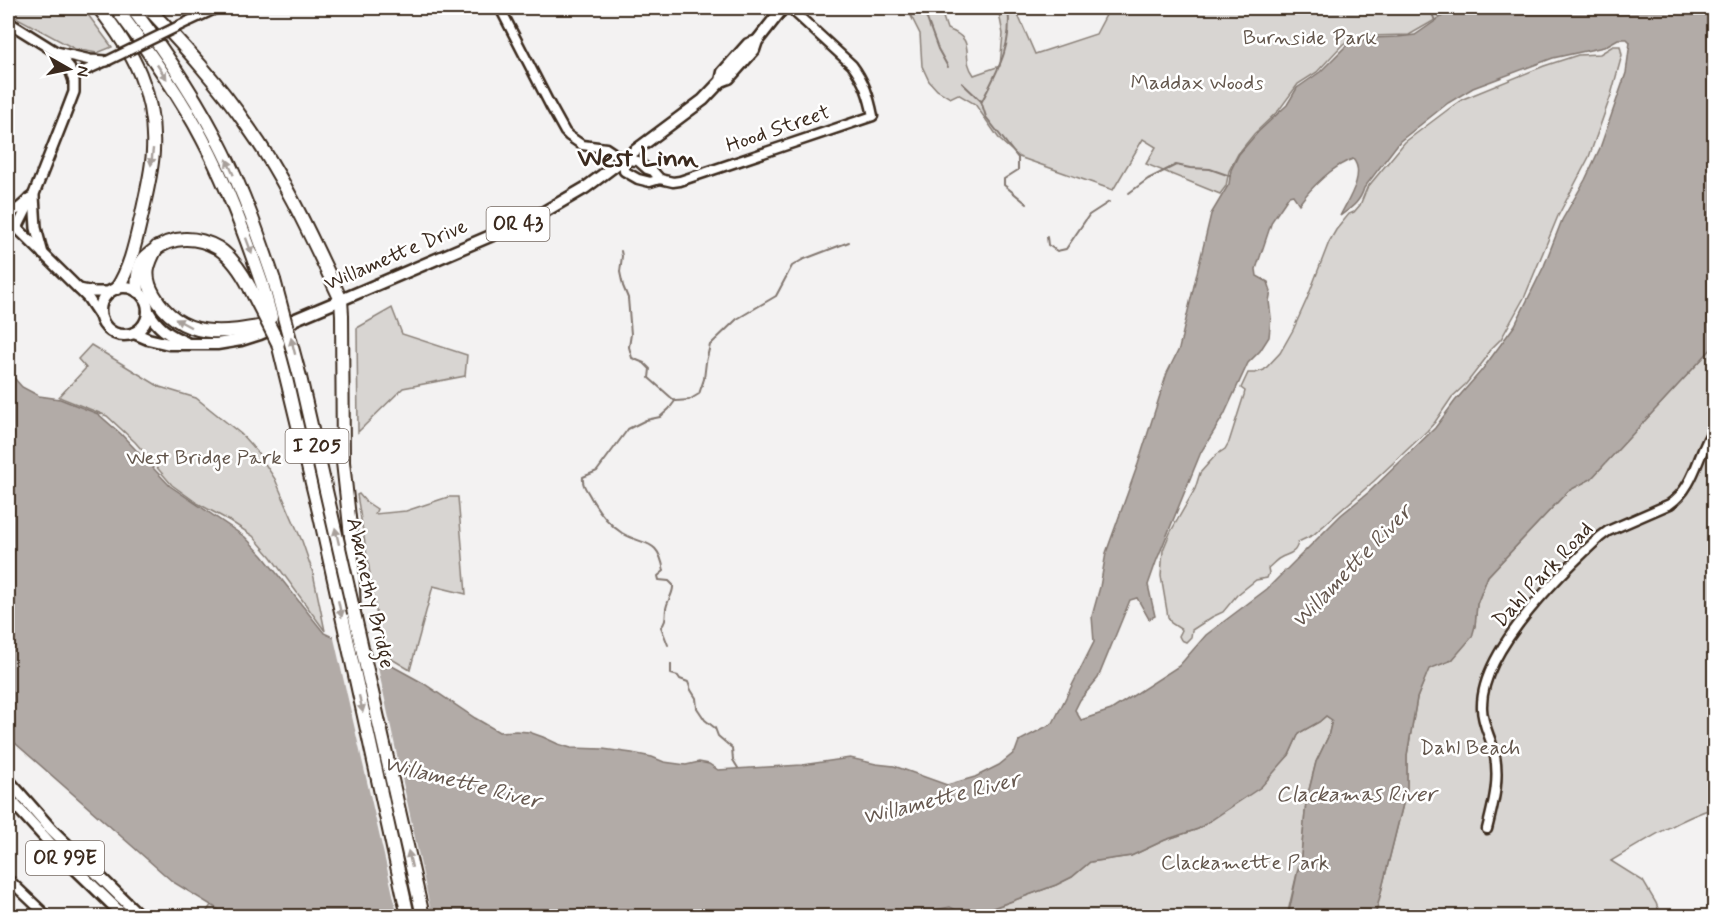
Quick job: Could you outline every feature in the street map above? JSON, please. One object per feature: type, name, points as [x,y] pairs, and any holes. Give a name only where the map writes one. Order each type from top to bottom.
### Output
[{"type":"highway","points":[[99,8],[120,36],[134,61],[147,94],[152,124],[153,152],[139,225],[126,272],[113,290]]},
{"type":"highway","name":"I 205","points":[[116,8],[172,86],[202,138],[227,191],[262,284]]},
{"type":"highway","name":"I 205","points":[[132,8],[190,90],[224,153],[248,207],[262,284]]},
{"type":"highway","points":[[148,8],[224,94],[261,146],[294,203],[341,300],[343,462],[351,536],[354,613]]},
{"type":"highway","points":[[138,291],[137,280],[144,258],[170,241],[180,239],[198,239],[220,249],[240,270],[262,284]]},
{"type":"highway","points":[[157,248],[150,259],[147,279],[161,306],[180,323],[207,332],[221,332],[291,321]]},
{"type":"highway","name":"Abernethy Bridge","points":[[262,284],[320,516],[408,916]]},
{"type":"highway","name":"Abernethy Bridge","points":[[262,284],[300,377],[423,916]]},
{"type":"main road","name":"Willamette Drive","points":[[134,333],[169,344],[217,344],[260,334],[537,216],[577,193],[703,100],[721,81],[723,72],[748,44],[757,41],[783,8]]},
{"type":"main road","points":[[8,22],[56,52],[67,63],[73,76],[74,92],[34,194],[17,228]]},
{"type":"main road","points":[[56,52],[90,60],[106,61]]},
{"type":"main road","points":[[8,212],[20,207],[34,194]]},
{"type":"main road","points":[[34,194],[36,228],[43,254]]},
{"type":"main road","name":"OR 43","points":[[8,219],[88,298],[106,326],[118,334],[134,333]]},
{"type":"main road","points":[[77,288],[94,292],[132,288],[138,291],[147,304],[153,320],[166,333],[188,344]]},
{"type":"main road","points":[[102,319],[101,304],[104,297],[113,290]]},
{"type":"main road","points":[[134,333],[144,324],[148,311]]},
{"type":"main road","name":"OR 99E","points":[[8,780],[51,829],[140,916]]},
{"type":"main road","name":"OR 99E","points":[[8,797],[52,846],[124,916]]},
{"type":"street","points":[[73,76],[217,8]]},
{"type":"street","points":[[500,8],[565,132],[582,145],[609,149],[624,160],[638,161],[660,179]]},
{"type":"street","name":"Hood Street","points":[[624,160],[624,171],[630,176],[650,182],[660,179],[676,182],[873,116],[867,90],[852,65],[790,8]]},
{"type":"street","name":"Dahl Park Road","points":[[1487,829],[1495,795],[1497,768],[1481,706],[1489,675],[1502,647],[1517,624],[1600,537],[1608,531],[1670,504],[1678,497],[1687,485],[1714,428]]},
{"type":"street","points":[[8,879],[47,916]]},
{"type":"green space","points":[[8,8],[83,8],[112,47],[97,53],[75,49],[10,14]]},
{"type":"green space","name":"Maddax Woods","points":[[907,8],[940,8],[947,29],[957,33],[966,43],[968,61],[974,75],[1000,66],[1003,34],[998,8],[1015,8],[1035,54],[1096,34],[1106,15],[1107,8],[1152,10],[1159,8],[1446,8],[1442,16],[1409,35],[1369,36],[1343,44],[1317,72],[1298,84],[1279,110],[1254,134],[1238,154],[1229,171],[1226,186],[1220,194],[1146,164],[1156,147],[1143,139],[1113,190],[1019,157],[1000,140],[975,104],[958,94],[950,98],[937,90],[929,81],[922,66],[920,34]]},
{"type":"green space","points":[[1613,46],[1620,46],[1622,55],[1611,95],[1589,157],[1558,216],[1525,296],[1501,339],[1489,351],[1466,384],[1452,397],[1427,431],[1374,481],[1313,535],[1298,542],[1294,551],[1278,559],[1268,568],[1267,578],[1256,580],[1237,595],[1223,612],[1192,630],[1191,637],[1186,642],[1181,640],[1179,636],[1182,630],[1171,623],[1168,617],[1161,576],[1163,550],[1195,489],[1200,473],[1216,455],[1225,449],[1229,442],[1245,391],[1241,388],[1248,373],[1264,370],[1280,353],[1293,330],[1336,230],[1360,205],[1367,188],[1405,142],[1463,99],[1544,66],[1578,55],[1600,54]]},
{"type":"green space","points":[[392,308],[402,334],[467,355],[465,376],[403,388],[358,432],[357,328]]},
{"type":"green space","name":"West Bridge Park","points":[[91,345],[160,387],[196,398],[241,434],[258,453],[275,479],[302,541],[313,573],[325,631],[253,536],[197,503],[172,485],[135,442],[107,416],[59,397],[86,368],[78,359]]},
{"type":"green space","name":"Dahl Beach","points":[[1714,346],[1714,808],[1675,824],[1611,861],[1643,881],[1661,916],[1375,916],[1407,788],[1407,755],[1417,698],[1429,668],[1452,660],[1475,626],[1477,604],[1488,576],[1568,491],[1591,479]]},
{"type":"green space","points":[[359,494],[377,509],[375,514],[406,511],[448,497],[458,497],[466,594],[433,586],[410,670],[385,655],[357,495]]},
{"type":"green space","name":"Clackamette Park","points":[[1326,716],[1332,720],[1328,737],[1316,762],[1306,802],[1301,856],[1287,916],[905,916],[951,907],[964,914],[977,914],[1056,885],[1072,877],[1090,862],[1131,856],[1165,840],[1198,829],[1289,755],[1299,733]]},
{"type":"green space","points":[[211,905],[229,916],[204,916]]},
{"type":"water","points":[[1452,8],[1714,8],[1714,346],[1591,479],[1568,491],[1488,576],[1477,604],[1472,637],[1452,660],[1429,669],[1417,698],[1407,755],[1407,788],[1375,916],[1288,916],[1301,856],[1306,802],[1316,762],[1328,737],[1332,720],[1326,716],[1299,733],[1289,755],[1261,787],[1198,829],[1165,840],[1131,856],[1090,862],[1072,877],[1056,885],[976,914],[964,914],[950,907],[905,916],[229,916],[173,882],[15,743],[8,730],[8,371],[22,387],[39,396],[60,399],[98,414],[121,434],[170,486],[245,537],[263,556],[324,633],[423,683],[499,732],[529,732],[571,748],[632,753],[664,762],[686,765],[699,762],[709,764],[718,770],[802,765],[850,758],[894,766],[947,785],[975,777],[999,765],[1015,752],[1019,741],[1053,723],[1094,642],[1092,616],[1106,553],[1167,373],[1179,349],[1211,214],[1229,184],[1231,170],[1239,154],[1258,132],[1287,105],[1297,88],[1320,72],[1348,44],[1371,38],[1415,35]],"holes":[[[1618,39],[1627,39],[1630,42],[1626,73],[1600,148],[1562,220],[1544,266],[1515,325],[1482,370],[1435,428],[1369,492],[1341,515],[1267,589],[1206,635],[1179,666],[1111,710],[1081,720],[1075,710],[1098,678],[1130,600],[1137,598],[1149,619],[1155,616],[1148,585],[1156,562],[1201,452],[1224,415],[1248,363],[1269,337],[1271,291],[1268,282],[1257,276],[1256,269],[1272,221],[1289,196],[1293,195],[1299,204],[1330,172],[1353,159],[1357,165],[1357,179],[1340,216],[1358,201],[1364,188],[1400,141],[1448,103],[1473,88],[1553,58],[1604,47]]]},
{"type":"pier","points":[[333,634],[375,654],[432,916],[398,916]]},
{"type":"waterway","points":[[923,8],[938,49],[948,67]]},
{"type":"waterway","points":[[982,101],[1003,56],[1008,33],[1008,8]]},
{"type":"waterway","points":[[1430,8],[1435,21]]},
{"type":"waterway","points":[[962,83],[981,101],[986,117],[1018,158],[1018,170],[1004,179],[1004,185],[1027,204]]},
{"type":"waterway","points":[[1129,193],[1148,179],[1176,165],[1210,169],[1230,176]]},
{"type":"waterway","points":[[1047,237],[1048,245],[1057,251],[1066,249],[1089,215],[1109,202]]},
{"type":"waterway","points":[[676,401],[689,400],[699,394],[710,345],[737,319],[776,296],[792,266],[849,242]]},
{"type":"waterway","points":[[621,251],[620,272],[628,298],[631,334],[629,347],[632,358],[644,363],[650,369],[649,378],[675,401],[660,417],[646,420],[628,429],[597,471],[583,477],[583,480],[585,488],[608,522],[622,533],[649,544],[658,553],[664,571],[658,576],[659,580],[669,581],[673,585],[665,621],[661,627],[668,645]]},
{"type":"waterway","points":[[671,664],[671,674],[688,682],[696,698],[697,708],[705,720],[715,728],[718,736],[732,748],[733,760],[738,768]]},
{"type":"district","name":"West Linn","points":[[638,158]]},
{"type":"park label","name":"Burnside Park","points":[[1310,38]]},
{"type":"water label","name":"Willamette River","points":[[1352,567]]},
{"type":"water label","name":"Willamette River","points":[[462,783]]},
{"type":"water label","name":"Clackamas River","points":[[1356,795]]},
{"type":"water label","name":"Willamette River","points":[[941,799]]}]
